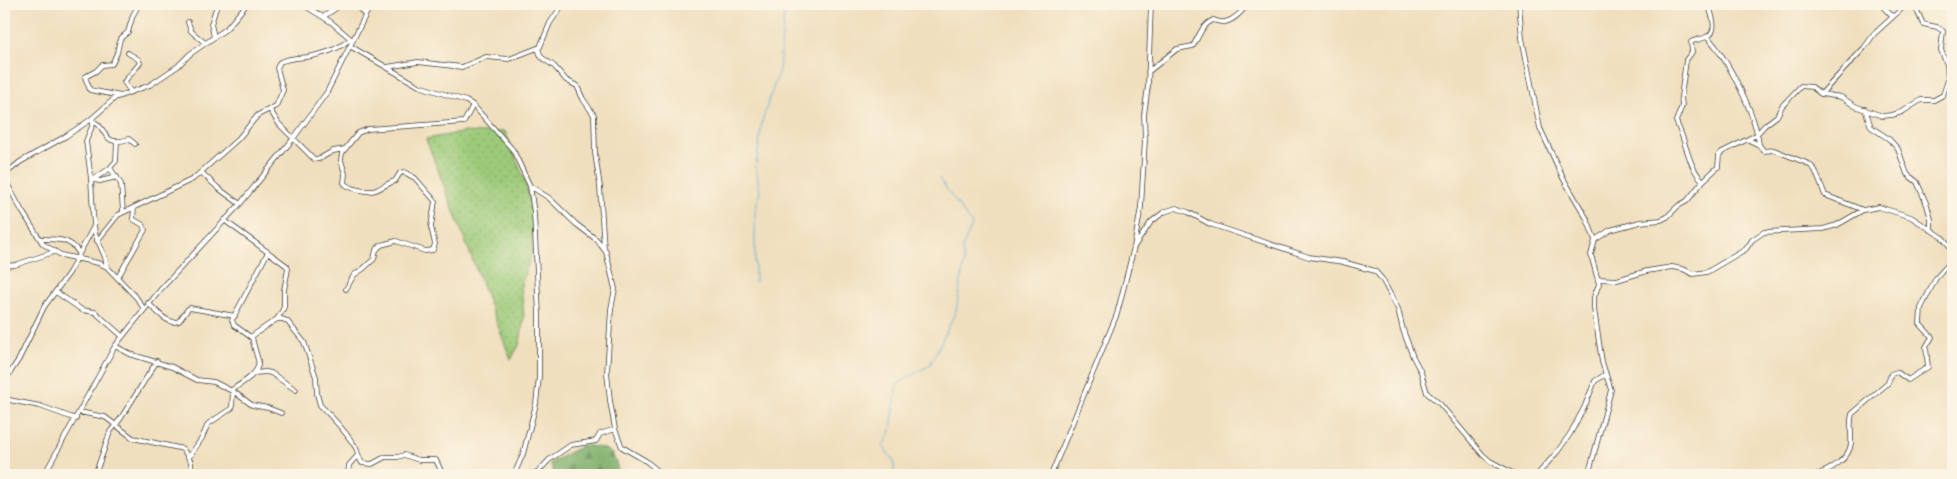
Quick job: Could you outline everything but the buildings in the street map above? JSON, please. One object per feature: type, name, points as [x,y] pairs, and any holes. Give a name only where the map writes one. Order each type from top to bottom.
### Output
[{"type":"street","points":[[121,96],[90,90],[85,77],[102,65],[112,64],[120,40],[128,32],[131,19],[139,4]]},
{"type":"street","points":[[144,309],[136,297],[122,285],[118,277],[107,267],[54,252],[47,247],[22,211],[4,176],[20,162],[92,119],[105,105],[121,96],[150,85],[178,66],[190,54],[226,30],[247,4]]},
{"type":"street","points":[[302,4],[323,17],[352,40]]},
{"type":"street","points":[[325,4],[332,11]]},
{"type":"street","points":[[323,17],[342,4]]},
{"type":"street","points":[[355,4],[364,14]]},
{"type":"street","points":[[44,475],[115,346],[148,303],[240,204],[293,138],[327,92],[364,14],[371,4]]},
{"type":"street","points":[[387,67],[418,62],[462,68],[486,56],[509,59],[541,46],[550,23],[563,4]]},
{"type":"street","points":[[1051,475],[1114,322],[1123,295],[1134,248],[1141,207],[1145,139],[1144,114],[1147,99],[1151,4]]},
{"type":"street","points":[[1148,72],[1177,49],[1193,46],[1200,31],[1210,22],[1216,20],[1225,22],[1239,14],[1248,4]]},
{"type":"street","points":[[1519,4],[1522,38],[1540,128],[1563,178],[1587,219],[1595,240],[1591,258],[1599,279],[1594,297],[1594,309],[1599,346],[1611,390],[1587,475]]},
{"type":"street","points":[[1703,181],[1689,161],[1676,121],[1682,110],[1681,93],[1686,60],[1692,52],[1691,42],[1708,37],[1714,28],[1708,4]]},
{"type":"street","points":[[1880,4],[1892,16]]},
{"type":"street","points":[[1821,94],[1864,48],[1874,34],[1907,4]]},
{"type":"street","points":[[1595,240],[1610,230],[1667,217],[1678,206],[1687,201],[1703,181],[1718,167],[1719,155],[1722,152],[1756,135],[1777,116],[1782,106],[1801,86],[1812,86],[1821,94],[1841,97],[1855,106],[1865,108],[1882,116],[1892,115],[1908,109],[1921,100],[1930,102],[1939,98],[1947,88],[1948,73],[1941,48],[1943,31],[1937,27],[1923,24],[1914,4]]},
{"type":"street","points":[[214,37],[210,24],[216,5]]},
{"type":"street","points":[[188,22],[191,31],[205,44]]},
{"type":"street","points":[[1708,37],[1734,76],[1750,109],[1759,145],[1764,151],[1774,150],[1809,164],[1815,170],[1825,195],[1863,210]]},
{"type":"street","points":[[98,241],[113,219],[160,193],[179,187],[201,172],[238,139],[258,115],[270,110],[279,102],[283,90],[277,68],[280,62],[290,58],[326,52],[352,40]]},
{"type":"street","points":[[350,46],[419,86],[466,101],[473,106],[513,150],[530,186],[537,244],[539,377],[536,404],[523,454],[514,475],[537,473],[549,460],[568,447],[576,443],[597,441],[600,434],[615,429]]},
{"type":"street","points":[[538,48],[541,57],[554,66],[566,80],[577,86],[594,115],[595,153],[604,249],[616,288],[611,309],[607,373],[615,429],[622,448],[646,461],[663,475]]},
{"type":"street","points":[[128,53],[138,59],[140,64],[124,82],[131,92]]},
{"type":"street","points":[[105,105],[106,93]]},
{"type":"street","points":[[270,110],[278,124],[306,152],[317,160],[342,151],[358,133],[368,129],[462,122],[465,121],[473,106]]},
{"type":"street","points":[[1865,108],[1871,127],[1895,145],[1902,155],[1907,174],[1917,182],[1932,219],[1931,230]]},
{"type":"street","points":[[92,119],[99,124],[106,136],[117,141],[129,139],[136,144]]},
{"type":"street","points":[[92,119],[92,128],[86,141],[92,180],[94,226],[107,267]]},
{"type":"street","points":[[1749,140],[1759,145]]},
{"type":"street","points":[[92,180],[110,168],[117,159],[117,141]]},
{"type":"street","points":[[342,151],[341,160],[345,174],[344,183],[348,186],[369,191],[376,190],[389,182],[395,181],[400,173],[404,172],[415,178],[435,202],[432,227],[435,244],[433,250],[425,250],[396,241],[382,245],[376,250],[374,259],[354,275],[346,289]]},
{"type":"street","points":[[110,168],[117,177],[122,189],[123,212]]},
{"type":"street","points":[[201,172],[218,188],[240,204]]},
{"type":"street","points":[[92,180],[100,181],[117,177]]},
{"type":"street","points":[[530,186],[549,198],[576,224],[597,240],[604,249]]},
{"type":"street","points":[[118,277],[145,230],[143,225],[133,219],[134,208]]},
{"type":"street","points":[[1134,248],[1151,222],[1164,212],[1176,208],[1210,224],[1309,257],[1343,262],[1375,270],[1398,309],[1403,330],[1421,372],[1427,393],[1440,404],[1483,455],[1490,461],[1516,475]]},
{"type":"street","points":[[1599,279],[1617,280],[1642,272],[1672,267],[1693,274],[1707,272],[1746,249],[1752,240],[1764,232],[1823,229],[1837,225],[1863,210],[1885,208],[1911,217],[1945,240],[1952,249],[1948,264]]},
{"type":"street","points":[[224,220],[288,268],[284,290],[284,307],[277,319],[252,338]]},
{"type":"street","points":[[4,382],[19,358],[44,307],[70,271],[94,226]]},
{"type":"street","points":[[40,239],[68,241],[79,253]]},
{"type":"street","points":[[47,247],[54,240]]},
{"type":"street","points":[[4,266],[15,265],[54,252]]},
{"type":"street","points":[[232,391],[244,383],[259,363],[252,338],[234,325],[232,320],[268,252]]},
{"type":"street","points":[[1814,475],[1826,472],[1839,464],[1851,445],[1852,414],[1888,384],[1891,374],[1894,372],[1899,373],[1908,380],[1928,367],[1926,347],[1932,337],[1921,326],[1919,318],[1921,308],[1936,278],[1953,259]]},
{"type":"street","points":[[56,292],[82,310],[95,312],[122,336]]},
{"type":"street","points":[[148,303],[163,317],[172,322],[179,321],[190,308],[234,316]]},
{"type":"street","points":[[277,319],[287,321],[300,336],[316,374],[317,394],[320,405],[348,436],[360,461],[364,464],[372,464],[385,457],[398,457],[404,454],[419,460],[434,460],[443,475]]},
{"type":"street","points":[[115,346],[130,354],[157,361],[197,380],[211,380],[232,391],[252,406],[268,408],[281,413]]},
{"type":"street","points":[[94,475],[110,432],[157,361]]},
{"type":"street","points":[[253,373],[271,373],[296,390]]},
{"type":"street","points":[[1537,475],[1570,434],[1584,408],[1595,381],[1606,374]]},
{"type":"street","points":[[189,457],[208,424],[232,408],[232,391]]},
{"type":"street","points":[[4,399],[40,406],[76,418]]},
{"type":"street","points":[[79,412],[98,414],[116,424],[133,438],[183,449],[195,449]]},
{"type":"street","points":[[183,449],[189,457],[192,475]]},
{"type":"street","points":[[348,475],[349,464],[358,454]]},
{"type":"green space","points":[[505,131],[524,179],[533,221],[532,253],[521,286],[524,317],[520,343],[511,360],[426,139],[465,132]]},
{"type":"green space","points":[[583,445],[609,451],[615,459],[619,475],[555,475],[550,463]]},
{"type":"waterway","points":[[755,282],[755,212],[760,192],[756,168],[762,122],[779,70],[785,4]]},
{"type":"waterway","points":[[894,475],[894,461],[883,446],[891,431],[897,384],[930,365],[956,311],[964,263],[962,248],[972,225],[939,178]]}]
